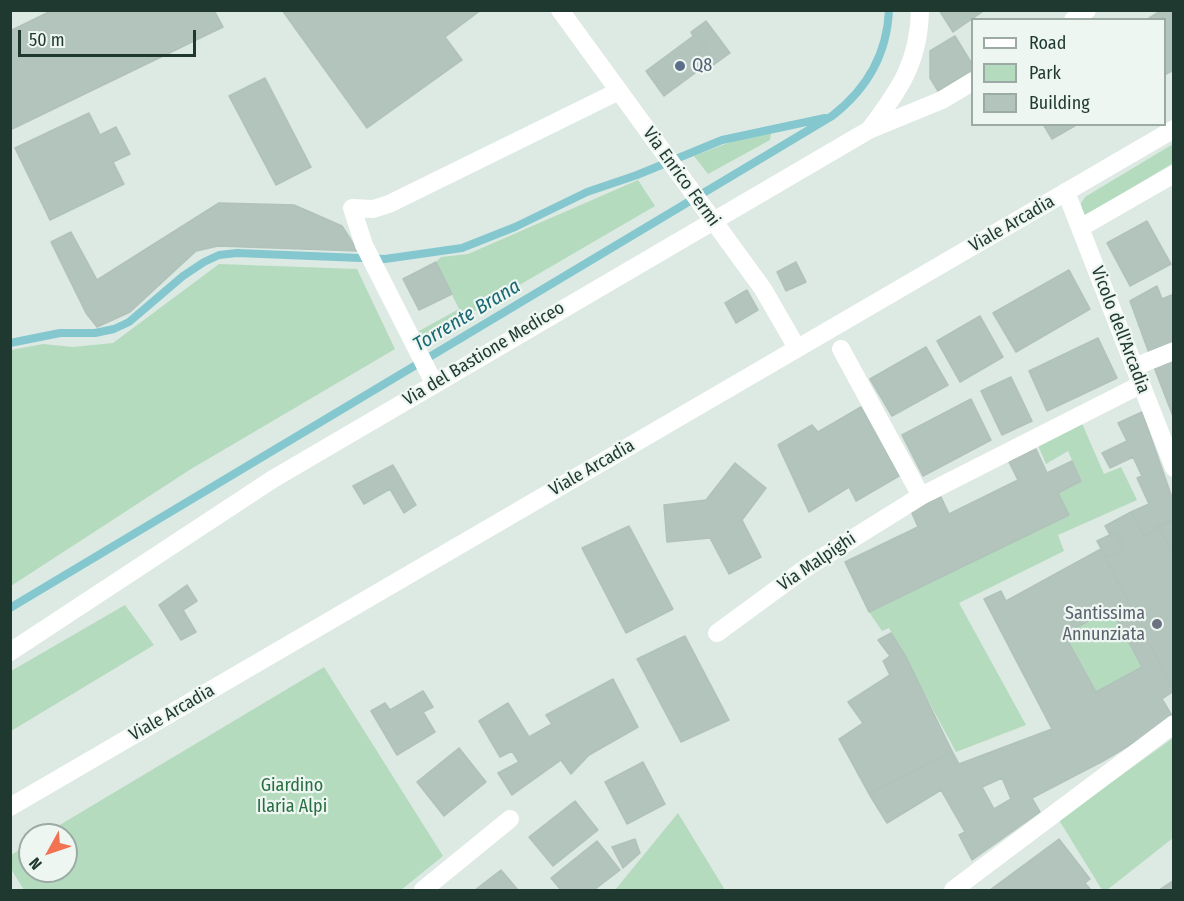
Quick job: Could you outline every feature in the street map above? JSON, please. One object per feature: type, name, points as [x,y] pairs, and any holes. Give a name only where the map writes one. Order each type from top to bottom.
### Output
[{"type":"street","name":"Via Enrico Fermi","points":[[560,10],[763,290],[797,348]]},
{"type":"street","points":[[869,130],[897,93],[910,67],[918,34],[920,10]]},
{"type":"street","name":"Via del Bastione Mediceo","points":[[10,652],[432,377],[709,215],[869,130],[942,100],[971,83]]},
{"type":"street","points":[[432,377],[364,245],[352,208],[367,210],[390,204],[619,91]]},
{"type":"street","name":"Viale Arcadia","points":[[10,807],[1173,129]]},
{"type":"street","points":[[1080,228],[1173,174]]},
{"type":"street","name":"Vicolo dell'Arcadia","points":[[1066,192],[1173,468]]},
{"type":"street","points":[[841,349],[921,496]]},
{"type":"street","points":[[1134,367],[1173,351]]},
{"type":"street","name":"Via Malpighi","points":[[717,633],[807,567],[921,496],[1140,385]]},
{"type":"street","points":[[954,891],[1173,724]]},
{"type":"street","points":[[423,891],[510,819]]},
{"type":"green space","points":[[771,133],[770,140],[708,174],[694,156],[733,141]]},
{"type":"green space","points":[[1173,144],[1173,163],[1082,218],[1081,203],[1085,197]]},
{"type":"green space","points":[[638,180],[655,206],[425,340],[419,331],[459,309],[436,262],[441,257],[468,254]]},
{"type":"green space","points":[[219,264],[357,269],[395,349],[191,469],[11,586],[11,350],[43,344],[73,347],[113,343]]},
{"type":"green space","points":[[1081,421],[1104,474],[1121,467],[1137,500],[1058,535],[1064,551],[959,603],[1026,725],[956,752],[889,628],[882,631],[869,612],[1058,493],[1081,481],[1068,451],[1046,464],[1037,443]]},
{"type":"green space","points":[[125,605],[154,645],[11,731],[11,671]]},
{"type":"green space","points":[[1111,609],[1142,667],[1096,692],[1064,634]]},
{"type":"green space","name":"Giardino Ilaria Alpi","points":[[324,667],[443,856],[401,890],[24,890],[20,883],[78,883],[78,823],[63,823]]},
{"type":"green space","points":[[1173,738],[1173,838],[1107,890],[1102,890],[1059,820]]},
{"type":"green space","points":[[678,813],[725,890],[615,890]]},
{"type":"green space","name":"Giardino Ilaria Alpi","points":[[18,851],[18,880],[11,869],[11,855]]},
{"type":"building","points":[[53,10],[214,10],[223,27],[10,130],[10,31]]},
{"type":"building","points":[[282,10],[481,10],[445,37],[462,60],[367,128]]},
{"type":"building","points":[[939,10],[985,10],[971,18],[953,32]]},
{"type":"building","points":[[1162,10],[1174,10],[1174,70],[1166,74],[1166,18],[1149,18]]},
{"type":"building","points":[[706,21],[730,53],[712,66],[710,62],[714,59],[696,34],[693,36],[691,32]]},
{"type":"building","points":[[696,34],[714,59],[664,96],[646,71]]},
{"type":"building","points":[[955,36],[971,62],[971,71],[938,91],[930,78],[930,51]]},
{"type":"building","points":[[265,78],[311,167],[276,185],[229,96]]},
{"type":"building","points":[[89,113],[100,135],[116,127],[130,154],[113,162],[124,184],[50,220],[15,148]]},
{"type":"building","points":[[1044,126],[1075,126],[1052,139]]},
{"type":"building","points":[[219,203],[294,205],[342,226],[358,251],[218,246],[196,251],[130,312],[97,327],[86,313],[51,242],[71,232],[97,280]]},
{"type":"building","points":[[1147,221],[1171,264],[1130,286],[1107,243]]},
{"type":"building","points":[[436,262],[452,294],[419,310],[403,279]]},
{"type":"building","points":[[796,262],[806,282],[786,291],[777,272]]},
{"type":"building","points":[[1069,270],[1090,309],[1016,352],[993,313]]},
{"type":"building","points":[[1157,286],[1162,299],[1174,294],[1174,344],[1149,353],[1130,301]]},
{"type":"building","points":[[747,290],[758,310],[736,323],[725,303]]},
{"type":"building","points":[[980,316],[1003,357],[960,382],[937,341]]},
{"type":"building","points":[[1098,338],[1117,378],[1047,411],[1029,371]]},
{"type":"building","points":[[926,347],[948,385],[892,416],[870,379]]},
{"type":"building","points":[[1174,360],[1174,419],[1154,367]]},
{"type":"building","points":[[1011,377],[1032,421],[1002,435],[981,391]]},
{"type":"building","points":[[971,399],[991,440],[923,476],[902,435]]},
{"type":"building","points":[[861,407],[899,476],[856,501],[849,487],[809,512],[778,445],[812,425],[818,432]]},
{"type":"building","points":[[1142,412],[1174,503],[1174,519],[1144,536],[1131,512],[1149,504],[1137,478],[1142,476],[1133,457],[1110,468],[1102,453],[1127,441],[1118,423]]},
{"type":"building","points":[[1036,449],[1047,473],[1072,461],[1081,481],[1058,493],[1069,515],[869,612],[845,562],[918,527],[911,511],[941,497],[949,514],[1018,480],[1009,462]]},
{"type":"building","points":[[735,463],[766,488],[742,520],[761,557],[729,574],[710,538],[667,542],[664,505],[706,500]]},
{"type":"building","points":[[393,465],[416,505],[404,513],[390,489],[364,504],[353,486]]},
{"type":"building","name":"Santissima Annunziata","points":[[1131,512],[1144,536],[1158,527],[1174,555],[1174,691],[1106,558],[1124,549],[1116,532],[1110,535],[1105,526]]},
{"type":"building","points":[[1174,519],[1174,555],[1158,527]]},
{"type":"building","points":[[629,526],[673,609],[626,633],[582,548]]},
{"type":"building","points":[[1116,532],[1124,549],[1106,558],[1097,541]]},
{"type":"building","points":[[1101,549],[1174,691],[1162,699],[1174,719],[1103,761],[1032,798],[1040,812],[972,860],[959,835],[965,832],[941,790],[887,823],[869,794],[952,751],[959,764],[1052,729],[984,599],[1001,591],[1006,601]],"holes":[[[1111,609],[1142,667],[1096,692],[1064,634]],[[1002,778],[1011,799],[994,809],[982,787]]]},
{"type":"building","points":[[187,585],[197,601],[183,610],[196,632],[181,640],[159,605]]},
{"type":"building","points":[[891,633],[906,657],[952,751],[869,794],[839,739],[863,723],[848,702],[890,675],[883,661],[890,656],[878,640]]},
{"type":"building","points":[[685,636],[729,720],[681,742],[637,659]]},
{"type":"building","points":[[613,679],[638,727],[589,755],[571,774],[561,760],[512,795],[498,773],[519,762],[512,751],[500,757],[479,721],[508,703],[529,737],[552,724],[546,715]]},
{"type":"building","points":[[423,691],[433,707],[423,712],[435,732],[397,755],[371,711],[385,703],[390,710]]},
{"type":"building","points":[[459,748],[486,782],[444,816],[417,782]]},
{"type":"building","points":[[643,762],[665,804],[627,824],[605,782]]},
{"type":"building","points":[[575,801],[598,830],[553,866],[529,837]]},
{"type":"building","points":[[635,839],[640,853],[623,868],[612,847]]},
{"type":"building","points":[[1059,839],[1090,879],[1085,883],[1091,890],[990,890]]},
{"type":"building","points":[[597,841],[620,870],[594,890],[561,890],[551,878]]},
{"type":"building","points":[[501,870],[518,890],[475,890]]},
{"type":"building","points":[[1174,880],[1174,890],[1159,890]]},
{"type":"waterway","name":"Torrente Brana","points":[[10,608],[832,116],[855,94],[873,70],[884,42],[889,10]]},
{"type":"waterway","points":[[10,343],[60,333],[95,333],[114,329],[129,322],[183,276],[219,255],[237,253],[385,259],[462,248],[515,227],[587,192],[637,175],[722,140],[825,118]]},
{"type":"place","name":"Q8","points":[[680,66]]},
{"type":"place","name":"Santissima Annunziata","points":[[1157,624]]}]
